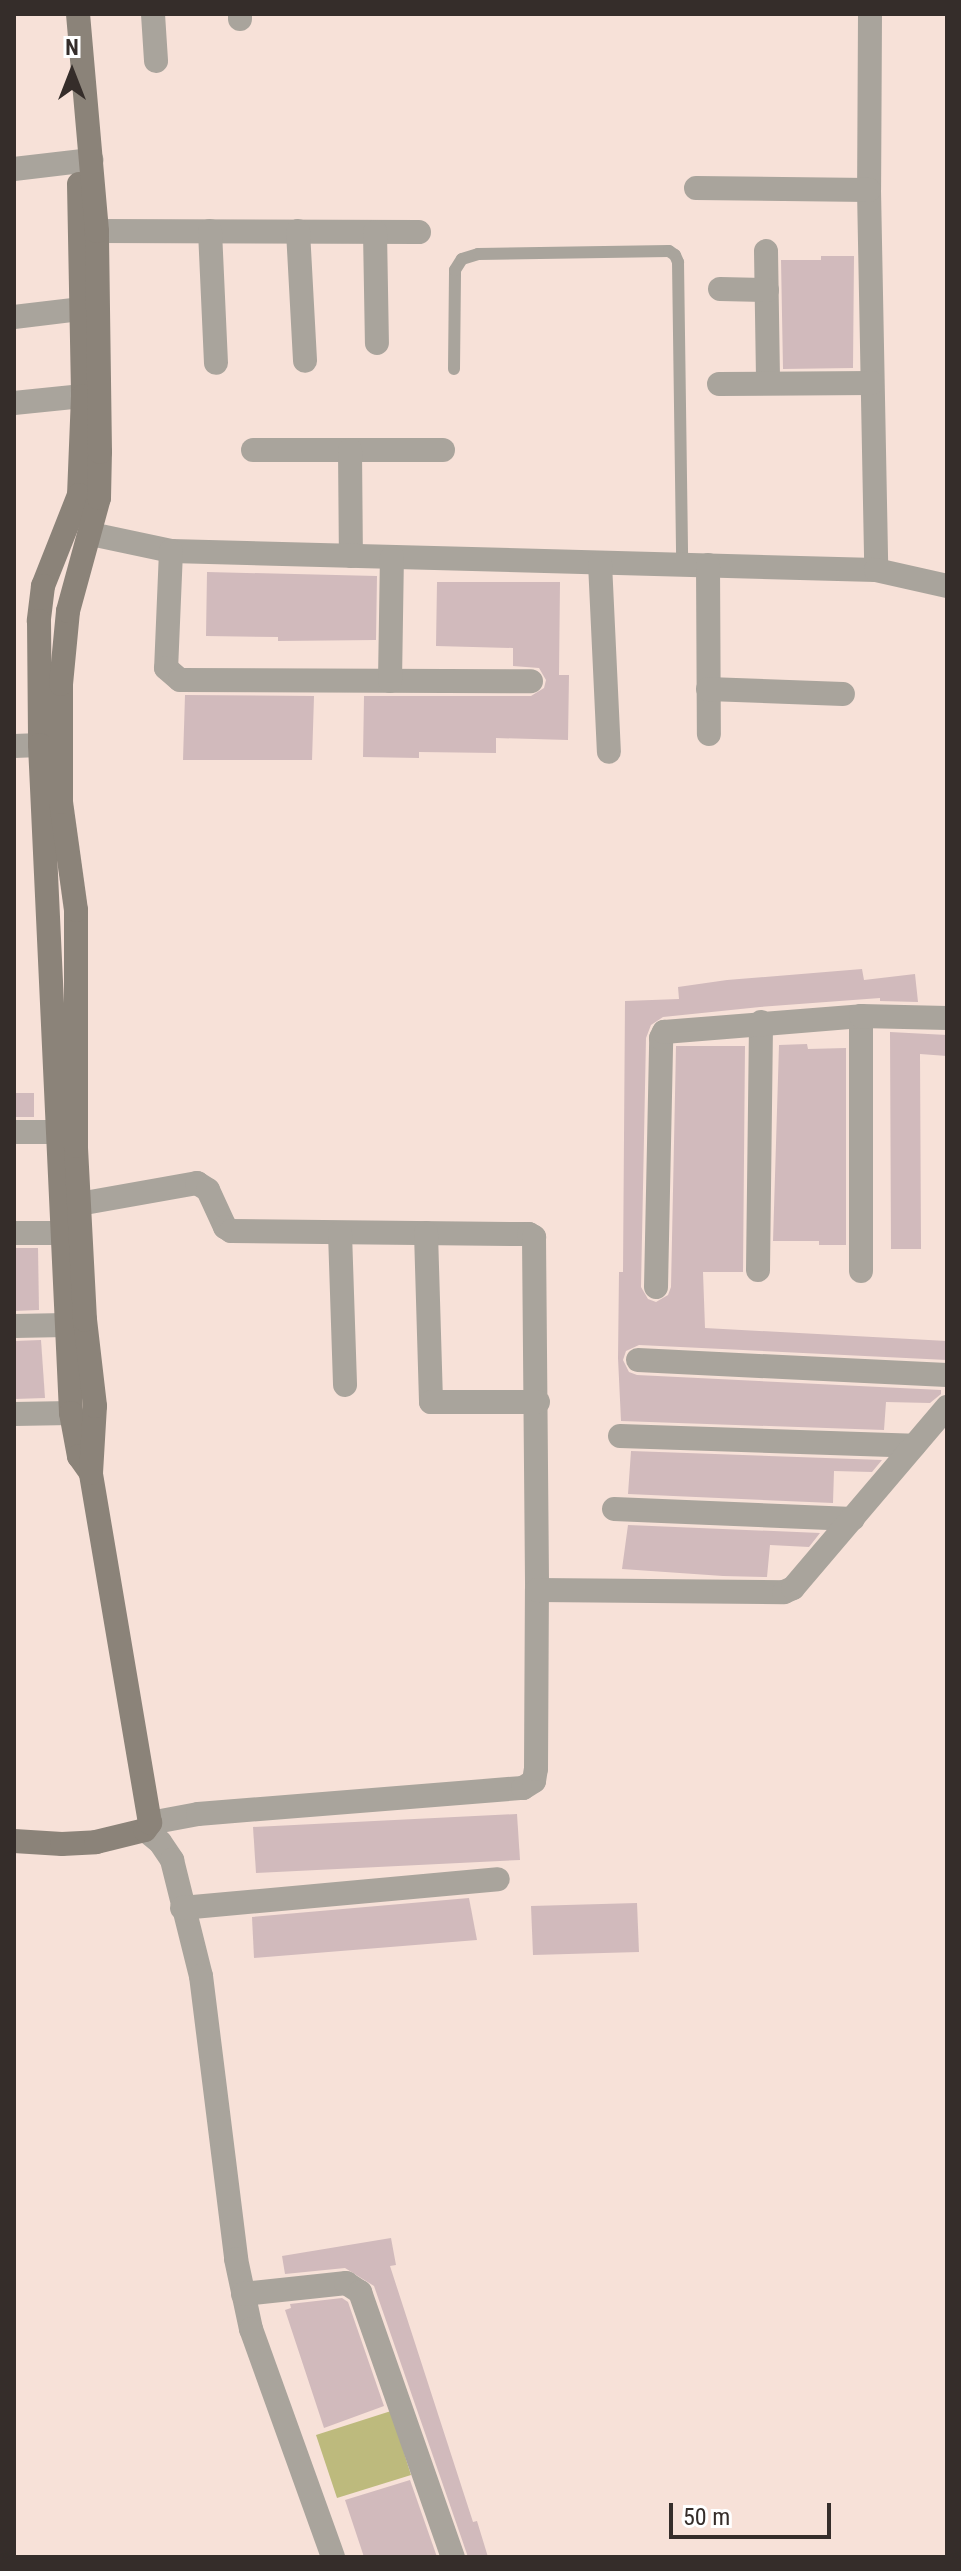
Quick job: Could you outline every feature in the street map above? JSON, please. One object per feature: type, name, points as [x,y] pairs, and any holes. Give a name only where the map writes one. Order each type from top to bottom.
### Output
[{"type":"street","points":[[65,14],[97,231],[100,452],[87,505],[51,561],[41,600],[40,745],[71,1413],[79,1456],[91,1473]]},
{"type":"street","points":[[78,14],[85,161],[80,309],[87,505],[91,534],[68,611],[61,684],[61,802],[76,910],[79,1204],[95,1406],[91,1473],[147,1827],[172,1860],[201,1976],[243,2294],[251,2329],[333,2557]]},
{"type":"street","points":[[153,14],[156,61]]},
{"type":"street","points":[[870,14],[869,190],[876,570]]},
{"type":"street","points":[[14,169],[85,161]]},
{"type":"street","points":[[696,188],[869,190]]},
{"type":"street","points":[[97,231],[419,232]]},
{"type":"street","points":[[210,231],[216,363]]},
{"type":"street","points":[[298,231],[305,361]]},
{"type":"street","points":[[375,232],[377,343]]},
{"type":"street","points":[[766,251],[768,383]]},
{"type":"street","points":[[720,289],[767,290]]},
{"type":"street","points":[[14,317],[80,309]]},
{"type":"street","points":[[719,384],[872,383]]},
{"type":"street","points":[[14,403],[83,396]]},
{"type":"street","points":[[253,450],[443,450]]},
{"type":"street","points":[[350,450],[351,556]]},
{"type":"street","points":[[91,534],[171,551],[876,570],[947,586]]},
{"type":"street","points":[[171,551],[166,668],[180,680],[531,681]]},
{"type":"street","points":[[390,681],[392,557]]},
{"type":"street","points":[[600,563],[609,752]]},
{"type":"street","points":[[708,565],[709,734]]},
{"type":"street","points":[[41,600],[78,571]]},
{"type":"street","points":[[708,689],[843,694]]},
{"type":"street","points":[[14,746],[40,745]]},
{"type":"street","points":[[656,1287],[661,1038],[670,1029],[861,1016],[947,1018]]},
{"type":"street","points":[[861,1016],[861,1271]]},
{"type":"street","points":[[758,1270],[761,1022]]},
{"type":"street","points":[[14,1132],[57,1132]]},
{"type":"street","points":[[14,1841],[73,1844],[198,1814],[523,1788],[534,1781],[536,1769],[538,1402],[534,1237],[529,1234],[231,1231],[225,1227],[208,1190],[197,1183],[79,1204]]},
{"type":"street","points":[[14,1233],[62,1233]]},
{"type":"street","points":[[340,1233],[345,1385]]},
{"type":"street","points":[[426,1233],[431,1402],[538,1402]]},
{"type":"street","points":[[14,1326],[66,1325]]},
{"type":"street","points":[[638,1360],[947,1375]]},
{"type":"street","points":[[537,1590],[784,1592],[800,1583],[947,1407]]},
{"type":"street","points":[[14,1414],[71,1413]]},
{"type":"street","points":[[620,1436],[914,1446]]},
{"type":"street","points":[[614,1509],[853,1519]]},
{"type":"street","points":[[182,1908],[498,1879]]},
{"type":"street","points":[[243,2294],[346,2283],[360,2292],[453,2557]]},
{"type":"lane","points":[[454,369],[455,270],[462,259],[478,254],[669,251],[675,255],[678,262],[682,566]]},
{"type":"shaded area","points":[[391,2411],[411,2475],[337,2498],[316,2435]]},
{"type":"building","points":[[821,256],[854,256],[853,368],[783,369],[781,260],[821,260]]},
{"type":"building","points":[[207,572],[377,576],[376,640],[278,641],[278,637],[206,636]]},
{"type":"building","points":[[437,582],[560,582],[559,675],[569,675],[568,740],[496,738],[496,753],[419,752],[419,758],[363,757],[364,696],[531,696],[544,688],[546,680],[539,668],[513,666],[513,648],[436,646]]},
{"type":"building","points":[[185,695],[314,696],[312,760],[183,760]]},
{"type":"building","points":[[862,969],[864,980],[915,974],[918,1002],[880,1001],[880,998],[760,1007],[663,1017],[651,1025],[646,1038],[641,1287],[648,1299],[656,1302],[668,1295],[671,1287],[676,1046],[745,1046],[743,1272],[703,1272],[705,1328],[947,1341],[947,1360],[639,1345],[626,1351],[623,1360],[629,1372],[637,1375],[941,1390],[941,1394],[930,1403],[886,1402],[884,1430],[621,1421],[618,1358],[619,1272],[623,1272],[625,1001],[679,999],[678,987],[727,980]]},
{"type":"building","points":[[890,1032],[947,1035],[947,1056],[920,1054],[921,1249],[891,1249]]},
{"type":"building","points":[[807,1044],[808,1049],[846,1048],[846,1245],[819,1245],[819,1241],[773,1241],[779,1045]]},
{"type":"building","points":[[14,1093],[34,1093],[34,1117],[14,1117]]},
{"type":"building","points":[[14,1248],[38,1248],[39,1310],[14,1311]]},
{"type":"building","points":[[41,1340],[45,1398],[14,1399],[14,1341]]},
{"type":"building","points":[[631,1451],[882,1460],[872,1472],[834,1471],[833,1503],[628,1494]]},
{"type":"building","points":[[628,1525],[820,1533],[809,1547],[770,1545],[767,1577],[723,1576],[622,1569]]},
{"type":"building","points":[[517,1814],[520,1860],[256,1873],[253,1827]]},
{"type":"building","points":[[469,1898],[477,1940],[254,1958],[252,1917]]},
{"type":"building","points":[[637,1903],[639,1952],[533,1955],[531,1906]]},
{"type":"building","points":[[391,2238],[396,2265],[390,2266],[473,2522],[477,2521],[488,2557],[468,2557],[374,2286],[345,2268],[285,2274],[282,2256]]},
{"type":"building","points":[[342,2298],[348,2302],[384,2406],[324,2428],[285,2310],[291,2308],[290,2304]]},
{"type":"building","points":[[410,2480],[437,2557],[364,2557],[345,2500]]}]
